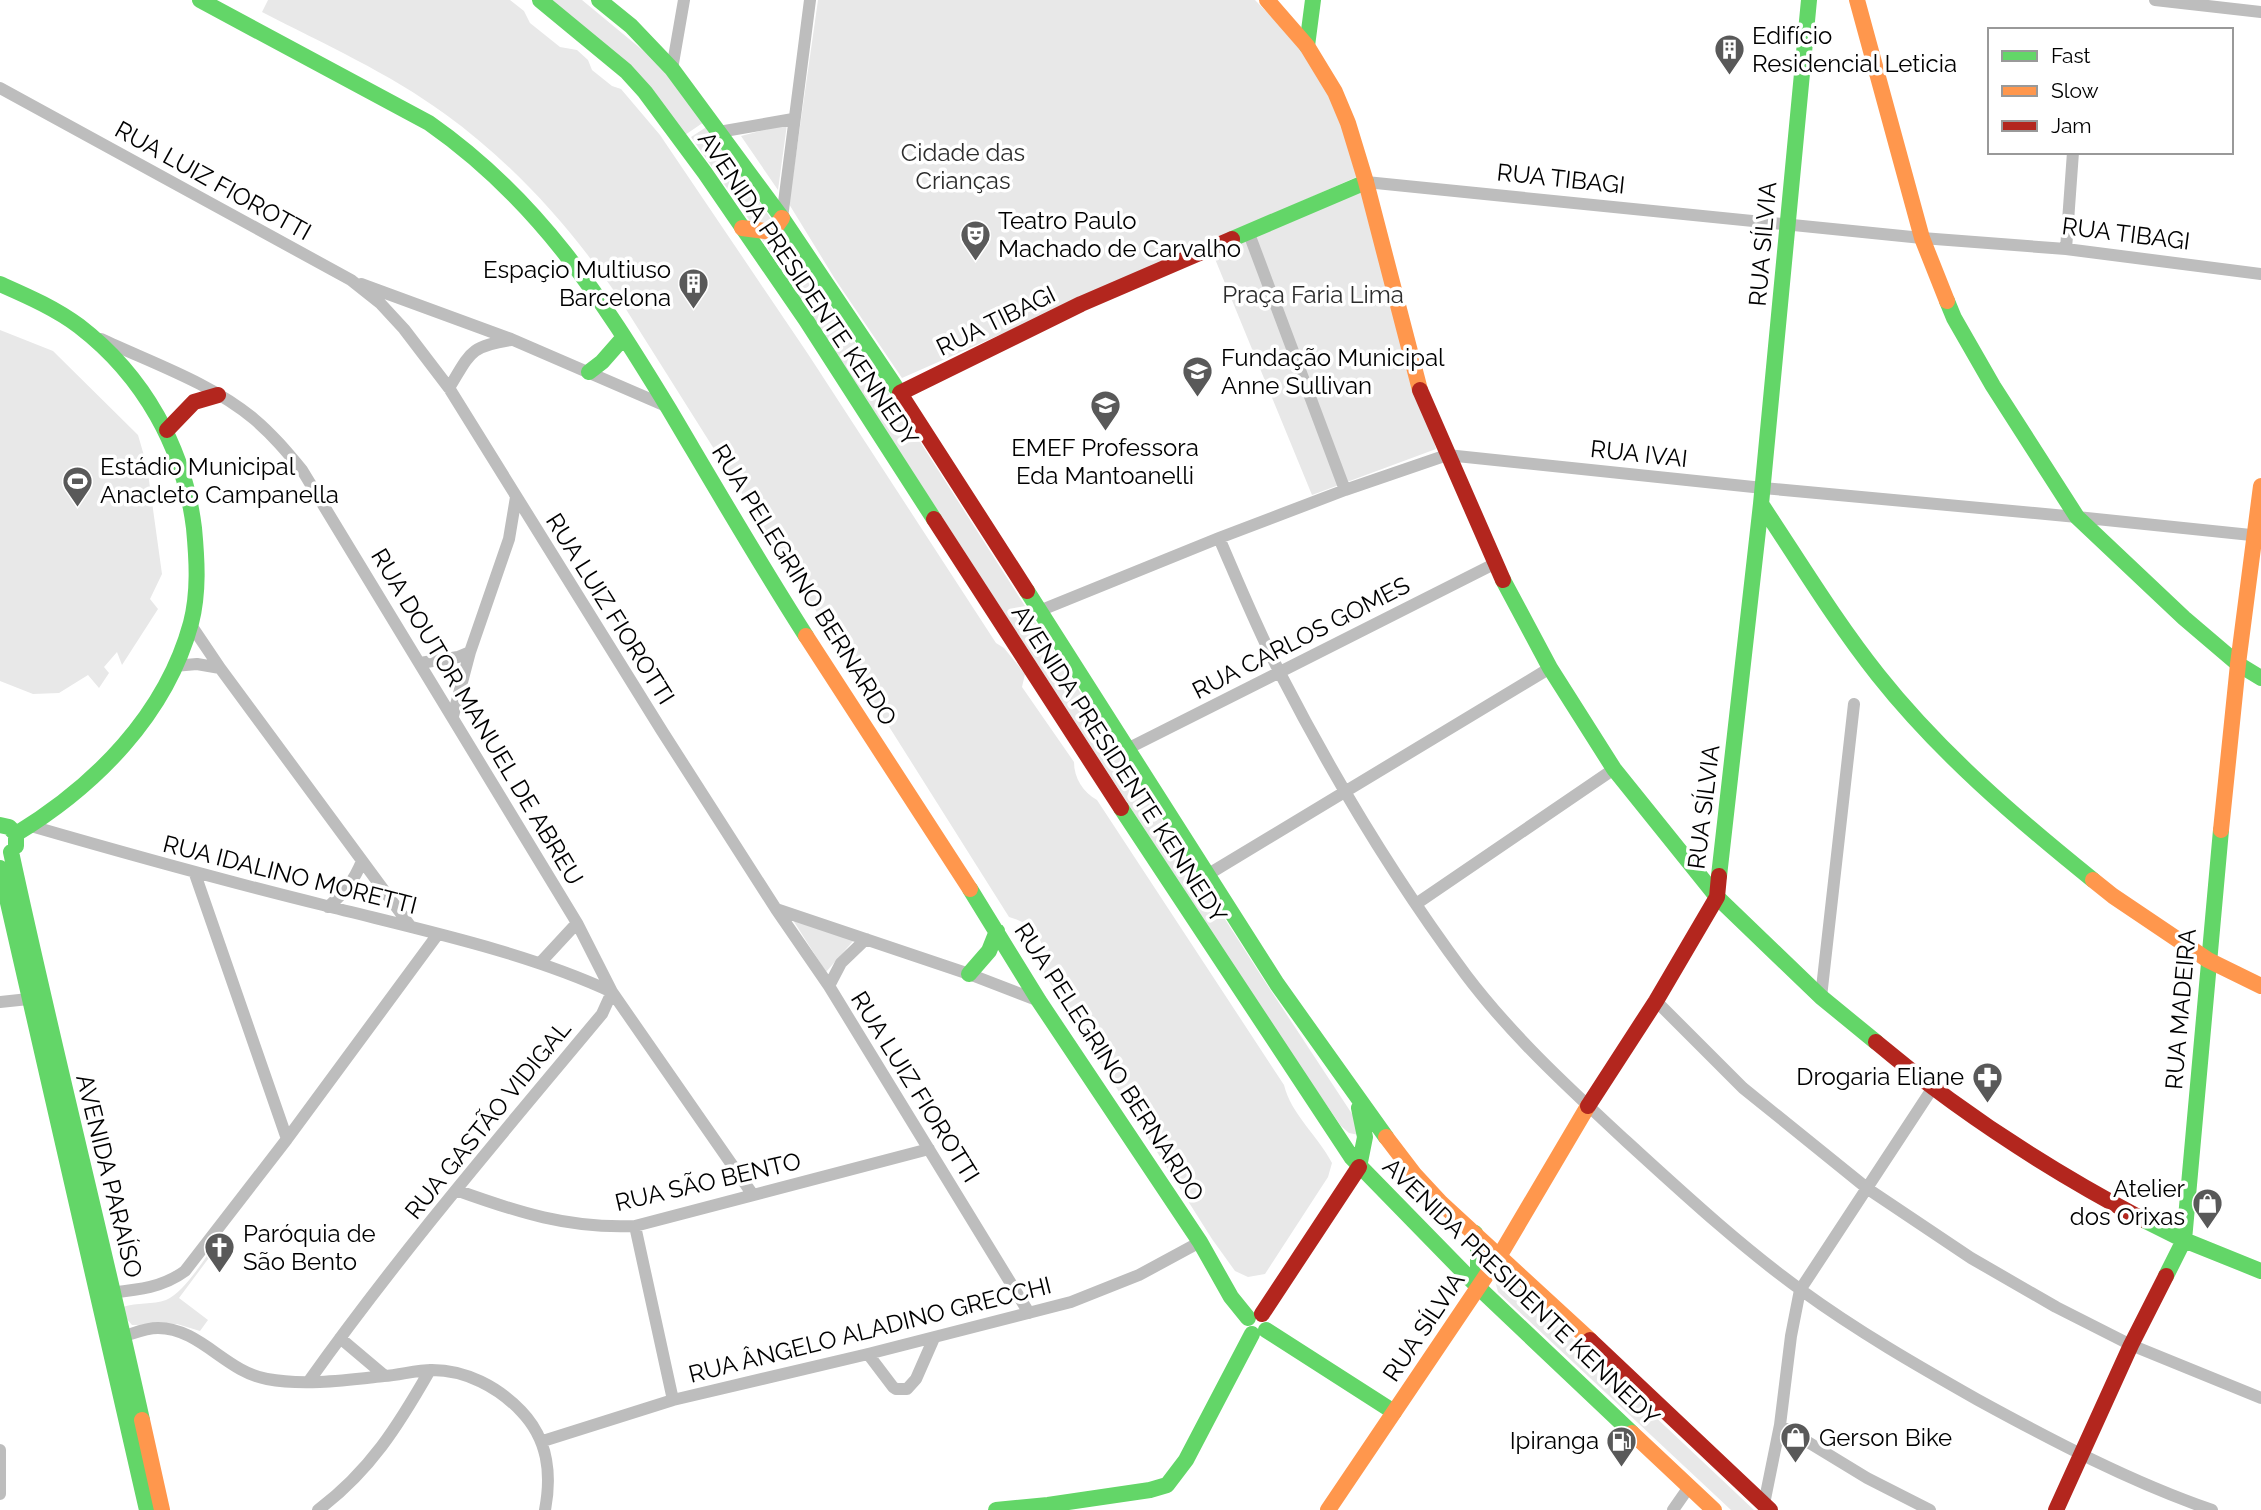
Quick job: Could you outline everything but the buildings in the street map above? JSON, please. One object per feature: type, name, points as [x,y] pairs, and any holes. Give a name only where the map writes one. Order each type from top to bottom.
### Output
[{"type":"street","name":"RUA PELEGRINO BERNARDO","points":[[200,0],[429,123],[497,176],[563,248],[624,337],[798,623],[1039,1001],[1200,1242],[1231,1297],[1257,1324],[1394,1412]]},
{"type":"street","name":"AVENIDA PRESIDENTE KENNEDY","points":[[540,0],[626,71],[645,92],[688,151],[806,320],[1189,914],[1359,1167],[1478,1287],[1714,1510]]},
{"type":"street","name":"AVENIDA PRESIDENTE KENNEDY","points":[[598,0],[631,26],[672,69],[782,218],[901,393],[1277,984],[1355,1096],[1415,1175],[1441,1203],[1500,1255],[1767,1507]]},
{"type":"street","points":[[672,69],[684,0]]},
{"type":"street","points":[[742,229],[772,232],[782,218],[810,0]]},
{"type":"street","points":[[1267,0],[1307,46],[1335,92],[1348,123],[1422,398],[1493,564],[1550,668],[1614,769],[1717,897],[1821,997],[1932,1089],[2085,1189],[2183,1240],[2261,1270]]},
{"type":"street","points":[[1307,46],[1313,0]]},
{"type":"street","name":"RUA SÍLVIA","points":[[1328,1510],[1500,1255],[1717,897],[1762,496],[1809,0]]},
{"type":"street","points":[[1857,0],[1922,238],[1954,318],[1993,386],[2077,516],[2127,566],[2238,664],[2261,678]]},
{"type":"street","points":[[2155,0],[2261,12]]},
{"type":"street","name":"RUA LUIZ FIOROTTI","points":[[0,88],[351,280],[380,303],[404,329],[449,388],[776,909],[829,986],[1029,1313]]},
{"type":"street","points":[[688,151],[702,138],[719,132],[793,119]]},
{"type":"street","points":[[2066,249],[2073,154]]},
{"type":"street","name":"RUA TIBAGI","points":[[901,393],[1081,304],[1366,182],[1922,238],[2066,249],[2261,274]]},
{"type":"street","points":[[1248,231],[1345,490]]},
{"type":"street","points":[[351,280],[511,340],[666,407]]},
{"type":"street","points":[[0,284],[22,292],[59,312],[94,336],[137,384],[167,430],[190,495],[195,533],[196,602],[191,625],[174,666],[143,722],[120,752],[73,797],[16,834]]},
{"type":"street","name":"RUA DOUTOR MANUEL DE ABREU","points":[[94,336],[218,395],[253,418],[276,439],[302,470],[577,923],[612,992],[753,1195]]},
{"type":"street","points":[[589,372],[602,362],[624,337]]},
{"type":"street","points":[[449,388],[469,356],[478,347],[511,340]]},
{"type":"street","points":[[167,430],[194,402],[218,395]]},
{"type":"street","name":"RUA IVAI","points":[[1039,611],[1219,538],[1447,454],[1762,496],[2077,516],[2258,536]]},
{"type":"street","name":"RUA MADEIRA","points":[[2056,1510],[2183,1240],[2238,664],[2258,536],[2261,486]]},
{"type":"street","points":[[1762,496],[1854,643],[1880,677],[1945,749],[2036,834],[2113,895],[2208,960],[2261,986]]},
{"type":"street","points":[[453,716],[470,652],[509,539],[516,497]]},
{"type":"street","points":[[1219,538],[1280,673],[1345,793],[1416,904],[1468,978],[1524,1042],[1588,1106],[1702,1209],[1800,1290],[1941,1379],[2082,1454],[2181,1499],[2212,1510]]},
{"type":"street","name":"RUA CARLOS GOMES","points":[[1127,749],[1493,564]]},
{"type":"street","points":[[191,625],[411,927]]},
{"type":"street","points":[[420,663],[458,657],[470,652]]},
{"type":"street","points":[[174,666],[197,664],[220,668]]},
{"type":"street","points":[[1207,875],[1550,668]]},
{"type":"street","points":[[1821,997],[1854,704]]},
{"type":"street","points":[[1416,904],[1614,769]]},
{"type":"street","points":[[0,825],[9,827],[16,834],[16,844],[5,854]]},
{"type":"street","name":"RUA IDALINO MORETTI","points":[[31,826],[195,874],[411,927],[540,963],[578,976],[612,992]]},
{"type":"street","name":"AVENIDA PARAÍSO","points":[[5,854],[97,1294],[115,1339],[162,1510]]},
{"type":"street","points":[[328,907],[346,892],[362,861]]},
{"type":"street","name":"AVENIDA PARAÍSO","points":[[0,868],[114,1293],[115,1339],[147,1510]]},
{"type":"street","points":[[195,874],[287,1139]]},
{"type":"street","points":[[776,909],[969,974],[1039,1001]]},
{"type":"street","points":[[540,963],[577,923]]},
{"type":"street","points":[[969,974],[989,951],[996,931]]},
{"type":"street","points":[[97,1294],[153,1288],[170,1282],[186,1270],[287,1139],[438,934]]},
{"type":"street","points":[[829,986],[841,963],[866,939]]},
{"type":"street","name":"RUA GASTÃO VIDIGAL","points":[[309,1381],[456,1190],[602,1014],[612,992]]},
{"type":"street","points":[[0,1002],[36,998]]},
{"type":"street","points":[[1656,1001],[1743,1088],[1868,1189],[1970,1258],[2056,1307],[2132,1345],[2261,1398]]},
{"type":"street","points":[[1767,1507],[1800,1290],[1932,1089]]},
{"type":"street","points":[[996,1510],[1046,1508],[1167,1485],[1186,1460],[1257,1324],[1359,1167],[1365,1152],[1366,1137],[1355,1096]]},
{"type":"street","name":"RUA SÃO BENTO","points":[[456,1190],[511,1210],[549,1219],[606,1227],[635,1226],[929,1149]]},
{"type":"street","points":[[1359,1167],[1370,1160],[1394,1161],[1415,1175]]},
{"type":"street","points":[[635,1226],[673,1400]]},
{"type":"street","points":[[1475,1233],[1478,1249],[1478,1287]]},
{"type":"street","name":"RUA ÂNGELO ALADINO GRECCHI","points":[[543,1441],[673,1400],[934,1338],[1071,1302],[1139,1275],[1200,1242]]},
{"type":"street","points":[[115,1339],[145,1329],[174,1329],[245,1372],[266,1379],[309,1381],[429,1370],[465,1375],[493,1389],[518,1408],[543,1441],[547,1461],[545,1510]]},
{"type":"street","points":[[340,1338],[386,1376]]},
{"type":"street","points":[[868,1354],[892,1387],[906,1389],[916,1379],[934,1338]]},
{"type":"street","points":[[318,1510],[370,1464],[392,1434],[429,1370]]},
{"type":"street","points":[[1780,1425],[1867,1478],[1930,1510]]},
{"type":"street","points":[[0,1450],[0,1494]]},
{"type":"street","points":[[1674,1510],[1689,1487]]},
{"type":"green space","points":[[268,0],[510,0],[524,11],[530,23],[560,47],[577,50],[588,60],[592,70],[612,86],[621,89],[660,135],[808,354],[996,643],[1004,648],[1025,674],[1022,687],[1074,762],[1080,784],[1097,800],[1284,1085],[1292,1106],[1332,1163],[1328,1177],[1265,1274],[1248,1277],[1235,1271],[1212,1239],[1044,973],[1044,953],[1038,937],[1027,925],[1009,917],[617,295],[580,245],[539,197],[470,133],[402,85],[262,12]]},
{"type":"green space","points":[[549,0],[582,0],[663,67],[704,122],[685,135]]},
{"type":"green space","name":"Cidade das Crianças","points":[[818,0],[1255,0],[1311,58],[1342,116],[1361,175],[902,378],[835,279],[789,204]]},
{"type":"green space","points":[[787,124],[778,190],[741,136]]},
{"type":"green space","points":[[708,126],[887,390],[1358,1123],[1359,1135],[1349,1133],[1341,1126],[1265,1015],[750,221],[691,137]]},
{"type":"green space","name":"Praça Faria Lima","points":[[1364,184],[1436,449],[1312,495],[1213,254]]},
{"type":"green space","name":"Estádio Municipal Anacleto Campanella","points":[[0,330],[53,351],[138,435],[147,466],[162,574],[150,599],[158,609],[122,665],[117,652],[104,667],[109,673],[99,688],[88,675],[59,693],[33,694],[0,681]]},
{"type":"green space","points":[[791,917],[854,940],[826,972]]},
{"type":"green space","points":[[220,1237],[220,1243],[179,1298],[208,1320],[200,1331],[177,1324],[132,1325],[124,1316],[123,1307],[161,1302],[174,1295],[196,1272]]},
{"type":"green space","points":[[1505,1275],[1754,1510],[1731,1510],[1498,1292],[1495,1281],[1499,1276]]},
{"type":"traffic: fast","points":[[200,0],[429,123],[503,184],[564,253],[618,327],[806,636]]},
{"type":"traffic: fast","points":[[540,0],[626,71],[645,92],[705,173],[806,320],[934,519]]},
{"type":"traffic: fast","points":[[599,0],[631,26],[672,69],[782,218],[901,395]]},
{"type":"traffic: fast","points":[[1307,46],[1313,0]]},
{"type":"traffic: fast","points":[[1719,876],[1761,504],[1809,0]]},
{"type":"traffic: fast","points":[[1232,239],[1366,182]]},
{"type":"traffic: fast","points":[[0,284],[51,308],[79,326],[123,367],[141,391],[157,416],[181,470],[194,528],[196,564],[195,600],[180,657],[145,718],[124,745],[73,794],[16,834]]},
{"type":"traffic: fast","points":[[1947,301],[1993,386],[2077,517],[2184,618],[2238,664],[2261,678]]},
{"type":"traffic: fast","points":[[589,372],[602,362],[624,337]]},
{"type":"traffic: fast","points":[[1761,504],[1847,634],[1926,731],[2036,833],[2093,880]]},
{"type":"traffic: fast","points":[[1503,580],[1550,668],[1614,769],[1717,897],[1821,997],[1876,1042]]},
{"type":"traffic: fast","points":[[1027,591],[1277,984],[1386,1137]]},
{"type":"traffic: fast","points":[[1121,808],[1352,1158],[1478,1287],[1632,1433]]},
{"type":"traffic: fast","points":[[0,825],[9,827],[16,834],[16,846]]},
{"type":"traffic: fast","points":[[2166,1276],[2184,1240],[2221,830]]},
{"type":"traffic: fast","points":[[11,852],[142,1420]]},
{"type":"traffic: fast","points":[[0,868],[147,1510]]},
{"type":"traffic: fast","points":[[970,889],[1039,1001],[1200,1242],[1231,1297],[1248,1318]]},
{"type":"traffic: fast","points":[[969,974],[989,951],[997,931]]},
{"type":"traffic: fast","points":[[1359,1108],[1365,1137],[1359,1167]]},
{"type":"traffic: fast","points":[[2144,1220],[2184,1240],[2261,1271]]},
{"type":"traffic: fast","points":[[1475,1233],[1478,1249],[1478,1287]]},
{"type":"traffic: fast","points":[[1266,1330],[1394,1412]]},
{"type":"traffic: fast","points":[[996,1510],[1048,1505],[1150,1490],[1167,1485],[1186,1460],[1252,1334]]},
{"type":"traffic: slow","points":[[1267,0],[1307,46],[1335,92],[1348,123],[1420,390]]},
{"type":"traffic: slow","points":[[1857,0],[1922,238],[1947,301]]},
{"type":"traffic: slow","points":[[742,228],[772,232],[782,218]]},
{"type":"traffic: slow","points":[[2221,830],[2238,664],[2261,486]]},
{"type":"traffic: slow","points":[[806,636],[970,889]]},
{"type":"traffic: slow","points":[[2093,880],[2208,960],[2261,986]]},
{"type":"traffic: slow","points":[[1328,1510],[1500,1255],[1588,1106]]},
{"type":"traffic: slow","points":[[1386,1137],[1441,1203],[1590,1340]]},
{"type":"traffic: slow","points":[[142,1420],[162,1510]]},
{"type":"traffic: slow","points":[[1632,1433],[1714,1510]]},
{"type":"traffic: jam","points":[[900,393],[1081,304],[1232,239]]},
{"type":"traffic: jam","points":[[1420,390],[1503,580]]},
{"type":"traffic: jam","points":[[167,430],[194,402],[218,395]]},
{"type":"traffic: jam","points":[[901,395],[1027,591]]},
{"type":"traffic: jam","points":[[934,519],[1121,808]]},
{"type":"traffic: jam","points":[[1588,1106],[1656,1001],[1717,897],[1719,876]]},
{"type":"traffic: jam","points":[[1876,1042],[1939,1092],[2005,1138],[2144,1220]]},
{"type":"traffic: jam","points":[[1262,1314],[1359,1167]]},
{"type":"traffic: jam","points":[[2056,1510],[2131,1345],[2166,1276]]},
{"type":"traffic: jam","points":[[1590,1340],[1770,1510]]},
{"type":"place","name":"Edifício Residencial Leticia","points":[[1729,77]]},
{"type":"place","name":"Teatro Paulo Machado de Carvalho","points":[[975,262]]},
{"type":"place","name":"Espaçio Multiuso Barcelona","points":[[694,311]]},
{"type":"place","name":"Fundação Municipal Anne Sullivan","points":[[1198,399]]},
{"type":"place","name":"EMEF Professora Eda Mantoanelli","points":[[1105,433]]},
{"type":"place","name":"Estádio Municipal Anacleto Campanella","points":[[77,508]]},
{"type":"place","name":"Drogaria Eliane","points":[[1987,1104]]},
{"type":"place","name":"Atelier dos Orixas","points":[[2208,1230]]},
{"type":"place","name":"Paróquia de São Bento","points":[[220,1275]]},
{"type":"place","name":"Gerson Bike","points":[[1796,1465]]},
{"type":"place","name":"Ipiranga","points":[[1622,1468]]}]
